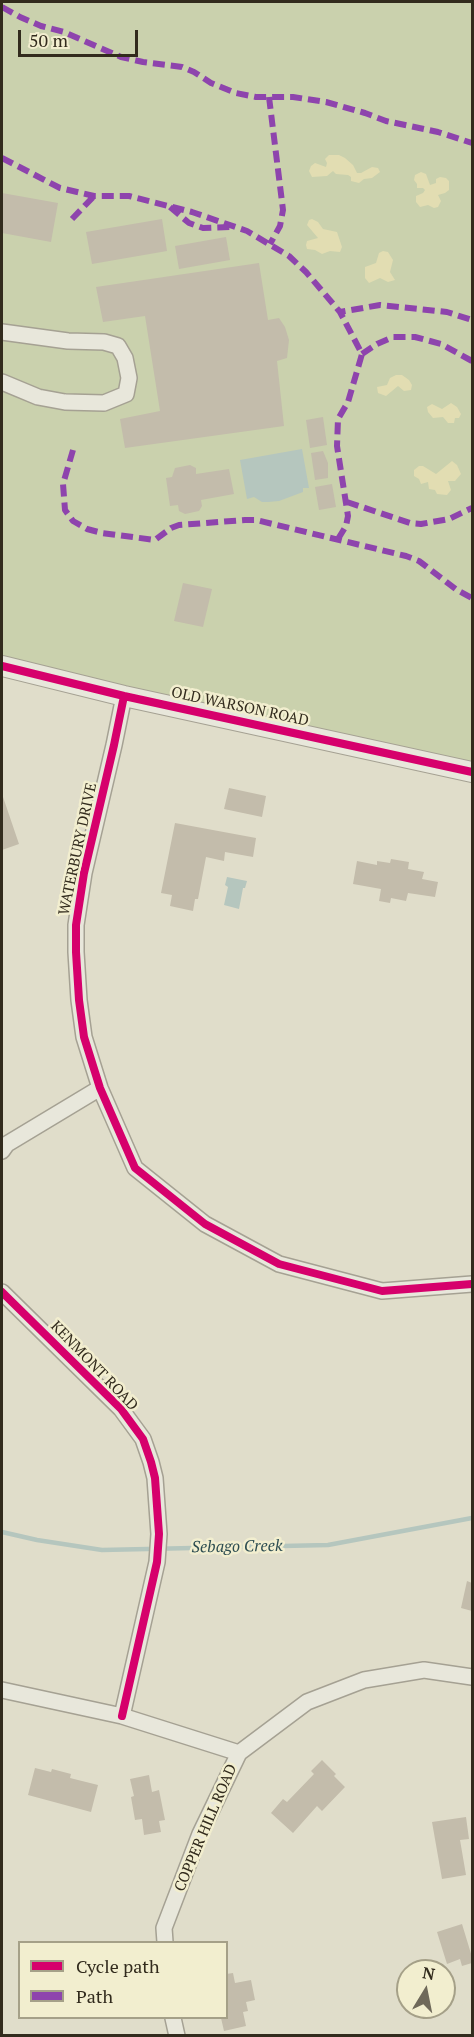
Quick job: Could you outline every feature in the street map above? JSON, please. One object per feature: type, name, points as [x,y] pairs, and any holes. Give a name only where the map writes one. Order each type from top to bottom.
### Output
[{"type":"street","points":[[2,332],[68,341],[104,342],[118,346],[124,357],[129,378],[126,394],[104,403],[81,403],[38,397],[2,382]]},
{"type":"street","name":"OLD WARSON ROAD","points":[[2,666],[124,696],[472,772]]},
{"type":"street","name":"WATERBURY DRIVE","points":[[124,696],[84,873],[76,925],[79,1000],[84,1037],[100,1088],[135,1168],[205,1224],[279,1264],[382,1291],[472,1284]]},
{"type":"street","points":[[2,1151],[7,1144],[100,1088]]},
{"type":"street","name":"KENMONT ROAD","points":[[2,1292],[121,1409],[143,1439],[155,1478],[159,1534],[157,1562],[122,1716]]},
{"type":"street","name":"COPPER HILL ROAD","points":[[165,1941],[164,1928],[200,1834],[239,1753],[307,1702],[364,1680],[424,1670],[472,1677]]},
{"type":"street","points":[[2,1690],[122,1716],[239,1753]]},
{"type":"street","points":[[173,2019],[177,2036]]},
{"type":"green space","points":[[2,2],[472,2],[472,763],[2,660]]},
{"type":"sand","points":[[329,155],[339,155],[345,158],[353,165],[357,173],[372,167],[378,168],[380,172],[359,183],[351,181],[348,175],[336,174],[333,171],[327,176],[312,177],[309,171],[311,166],[315,163],[326,167],[325,159]]},
{"type":"sand","points":[[421,172],[426,174],[430,185],[436,183],[436,179],[440,177],[449,181],[449,190],[438,195],[441,201],[438,207],[428,205],[420,207],[416,202],[416,196],[425,190],[417,188],[414,180],[415,175]]},
{"type":"sand","points":[[312,219],[318,222],[323,229],[337,232],[342,247],[340,252],[330,251],[322,254],[307,249],[307,241],[318,238],[307,225]]},
{"type":"sand","points":[[388,252],[393,260],[390,272],[395,280],[388,282],[380,278],[369,283],[365,278],[365,267],[376,263],[379,253]]},
{"type":"sand","points":[[402,375],[409,380],[412,385],[411,390],[404,391],[398,386],[386,396],[378,393],[377,387],[387,385],[390,378]]},
{"type":"sand","points":[[451,403],[461,414],[459,418],[455,418],[454,423],[448,423],[443,417],[433,418],[428,412],[427,407],[432,404],[442,409]]},
{"type":"sand","points":[[452,461],[457,465],[461,474],[455,481],[448,481],[451,490],[447,495],[437,494],[435,490],[429,489],[428,482],[421,484],[414,476],[414,470],[419,466],[436,474]]},
{"type":"shaded area","points":[[302,449],[309,488],[303,488],[303,492],[279,501],[262,502],[254,497],[247,499],[240,460]]},
{"type":"shaded area","points":[[227,877],[247,881],[243,888],[239,909],[224,905],[228,887],[225,885]]},
{"type":"building","points":[[2,193],[58,203],[51,242],[2,233]]},
{"type":"building","points":[[162,219],[167,251],[92,264],[86,232]]},
{"type":"building","points":[[226,237],[230,260],[179,269],[175,246]]},
{"type":"building","points":[[259,263],[268,320],[279,318],[289,340],[287,358],[277,361],[284,426],[125,448],[120,419],[160,411],[145,316],[103,322],[96,287]]},
{"type":"building","points":[[323,417],[327,445],[310,448],[306,420]]},
{"type":"building","points":[[323,451],[328,463],[328,478],[315,480],[311,453]]},
{"type":"building","points":[[190,465],[196,468],[196,474],[229,469],[234,494],[201,500],[202,506],[199,511],[185,514],[179,511],[178,505],[170,506],[166,478],[172,477],[175,468]]},
{"type":"building","points":[[332,484],[336,507],[319,510],[315,487]]},
{"type":"building","points":[[183,583],[212,589],[203,627],[174,621]]},
{"type":"building","points":[[229,788],[266,796],[262,817],[224,809]]},
{"type":"building","points":[[2,794],[19,844],[2,850]]},
{"type":"building","points":[[175,823],[256,838],[253,857],[225,852],[224,861],[206,857],[198,899],[195,899],[193,911],[170,906],[172,895],[161,893]]},
{"type":"building","points":[[391,859],[409,862],[408,869],[424,872],[422,879],[438,882],[435,897],[408,893],[406,901],[391,898],[390,903],[379,901],[381,889],[353,884],[357,861],[377,865],[377,861],[390,863]]},
{"type":"building","points":[[467,1581],[472,1583],[472,1611],[461,1608]]},
{"type":"building","points":[[322,1760],[345,1787],[322,1811],[317,1806],[293,1833],[271,1813],[283,1799],[287,1802],[314,1774],[311,1771]]},
{"type":"building","points":[[35,1768],[51,1772],[52,1769],[71,1774],[70,1778],[98,1785],[91,1812],[28,1795]]},
{"type":"building","points":[[149,1775],[152,1792],[159,1790],[165,1820],[159,1821],[161,1832],[144,1835],[142,1819],[135,1820],[131,1797],[134,1796],[130,1779]]},
{"type":"building","points":[[466,1817],[469,1839],[460,1840],[466,1875],[442,1879],[432,1822]]},
{"type":"building","points":[[462,1924],[472,1963],[462,1966],[460,1959],[445,1959],[437,1932]]},
{"type":"building","points":[[233,1973],[235,1983],[251,1980],[255,2000],[246,2002],[248,2011],[243,2012],[246,2026],[224,2031],[221,2019],[228,2019],[228,1974]]},
{"type":"waterway","name":"Sebago Creek","points":[[2,1532],[102,1550],[328,1545],[472,1518]]},
{"type":"marked path","points":[[2,7],[41,26],[64,32],[121,57],[182,67],[211,83],[236,93],[256,97],[293,97],[326,102],[386,121],[438,132],[472,143]]},
{"type":"marked path","points":[[269,97],[283,210],[280,226],[270,244]]},
{"type":"marked path","points":[[2,158],[60,188],[94,196],[129,196],[192,212],[247,231],[289,256],[340,312]]},
{"type":"marked path","points":[[72,219],[94,196]]},
{"type":"marked path","points":[[170,207],[189,223],[203,228],[230,227]]},
{"type":"marked path","points":[[338,539],[346,526],[348,516],[337,446],[338,419],[348,402],[362,354],[340,312],[380,305],[447,312],[472,320]]},
{"type":"marked path","points":[[362,354],[393,337],[415,337],[441,344],[472,361]]},
{"type":"marked path","points":[[73,450],[63,484],[65,510],[73,521],[87,529],[155,540],[179,525],[256,520],[406,556],[419,561],[457,590],[472,598]]},
{"type":"marked path","points":[[347,502],[410,523],[421,524],[449,519],[472,508]]},
{"type":"cycle path","points":[[2,666],[124,696],[472,772]]},
{"type":"cycle path","points":[[124,696],[84,873],[76,925],[76,952],[84,1037],[100,1088],[135,1168],[205,1224],[279,1264],[382,1291],[472,1284]]},
{"type":"cycle path","points":[[2,1292],[121,1409],[143,1439],[151,1462],[155,1478],[159,1534],[157,1562],[122,1716]]}]
